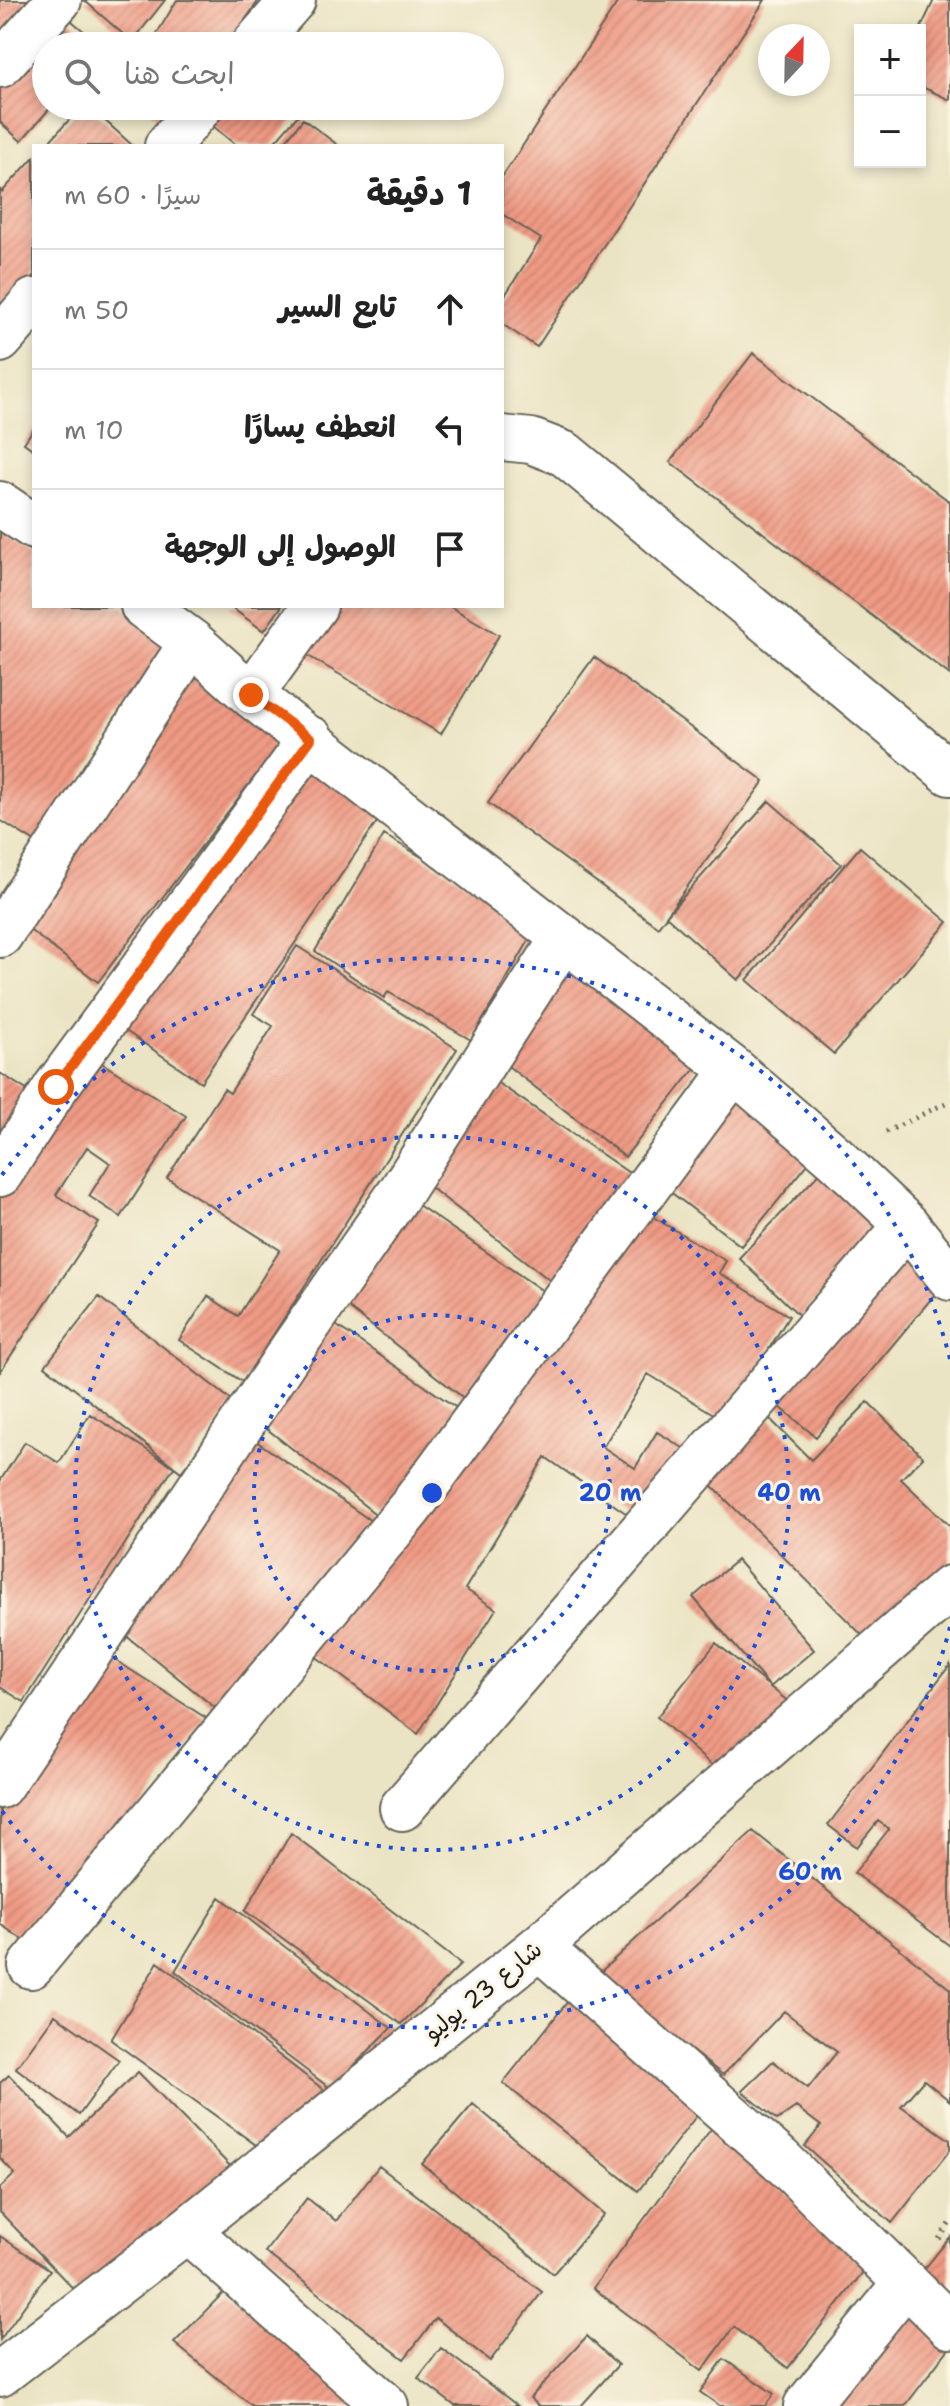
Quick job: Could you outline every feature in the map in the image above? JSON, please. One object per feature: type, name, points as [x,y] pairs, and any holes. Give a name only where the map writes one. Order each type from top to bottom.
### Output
[{"type":"street","points":[[0,65],[59,0]]},
{"type":"street","points":[[265,32],[293,0]]},
{"type":"street","points":[[169,144],[189,120]]},
{"type":"street","points":[[0,340],[32,303]]},
{"type":"street","points":[[504,438],[531,441],[565,454],[950,773]]},
{"type":"street","points":[[0,504],[32,526]]},
{"type":"street","points":[[146,608],[192,642],[251,695],[734,1070],[835,1157],[907,1225],[950,1278]]},
{"type":"street","points":[[251,695],[314,608]]},
{"type":"street","points":[[0,935],[192,642]]},
{"type":"street","points":[[0,1174],[56,1087],[311,739]]},
{"type":"street","points":[[0,1786],[401,1191],[564,937]]},
{"type":"street","points":[[31,1966],[410,1508],[734,1070]]},
{"type":"street","points":[[402,1808],[907,1225]]},
{"type":"street","name":"شارع 23 يوليو","points":[[0,2374],[187,2230],[539,1947],[950,1588]]},
{"type":"street","points":[[539,1947],[780,2159],[950,2326]]},
{"type":"street","points":[[187,2230],[386,2406]]},
{"type":"street","points":[[806,2406],[905,2284]]},
{"type":"path","points":[[835,1157],[950,1101]]},
{"type":"building","points":[[0,0],[36,0],[0,39]]},
{"type":"building","points":[[84,0],[165,0],[140,32],[121,32]]},
{"type":"building","points":[[177,0],[259,0],[237,32],[158,32]]},
{"type":"building","points":[[619,0],[765,0],[537,347],[504,325],[504,297],[541,239],[504,215],[504,174]]},
{"type":"building","points":[[934,0],[950,0],[950,100],[926,89],[926,24],[923,24]]},
{"type":"building","points":[[58,9],[85,32],[38,32]]},
{"type":"building","points":[[32,39],[32,120],[40,120],[21,141],[0,122],[0,75]]},
{"type":"building","points":[[69,120],[104,120],[131,144],[47,144]]},
{"type":"building","points":[[205,120],[294,120],[273,144],[235,144]]},
{"type":"building","points":[[304,120],[336,144],[284,144]]},
{"type":"building","points":[[32,159],[32,281],[0,317],[0,190],[2,192]]},
{"type":"building","points":[[753,353],[950,502],[950,675],[670,462]]},
{"type":"building","points":[[32,431],[32,449],[24,443]]},
{"type":"building","points":[[0,532],[32,552],[32,608],[125,608],[172,636],[40,845],[0,820]]},
{"type":"building","points":[[232,608],[281,608],[264,631]]},
{"type":"building","points":[[324,608],[452,608],[499,635],[441,734],[298,650]]},
{"type":"building","points":[[594,657],[764,781],[658,927],[488,803]]},
{"type":"building","points":[[187,665],[284,738],[98,982],[23,925]]},
{"type":"building","points":[[310,759],[387,807],[201,1082],[114,1023]]},
{"type":"building","points":[[769,801],[841,864],[738,980],[666,916]]},
{"type":"building","points":[[384,835],[538,925],[471,1040],[388,992],[384,998],[315,951]]},
{"type":"building","points":[[860,847],[948,922],[834,1054],[747,980]]},
{"type":"building","points":[[297,946],[457,1049],[243,1382],[179,1340],[208,1296],[238,1316],[280,1250],[167,1178],[224,1089],[230,1093],[273,1026],[253,1014]]},
{"type":"building","points":[[565,954],[708,1052],[625,1157],[495,1056]]},
{"type":"building","points":[[89,1055],[186,1116],[121,1217],[89,1196],[110,1163],[87,1147],[56,1195],[99,1223],[0,1372],[0,1193]]},
{"type":"building","points":[[0,1073],[36,1096],[0,1151]]},
{"type":"building","points":[[492,1079],[635,1177],[552,1282],[421,1180]]},
{"type":"building","points":[[742,1090],[821,1148],[741,1246],[668,1190]]},
{"type":"building","points":[[832,1160],[891,1219],[801,1317],[739,1258]]},
{"type":"building","points":[[411,1200],[553,1298],[470,1403],[340,1301]]},
{"type":"building","points":[[640,1209],[726,1261],[719,1273],[789,1316],[725,1421],[648,1374],[603,1447],[635,1468],[657,1432],[696,1456],[640,1523],[545,1457],[465,1589],[496,1609],[418,1734],[310,1652]]},
{"type":"building","points":[[906,1241],[941,1287],[816,1437],[768,1397]]},
{"type":"building","points":[[99,1297],[235,1403],[181,1472],[45,1366]]},
{"type":"building","points":[[324,1317],[467,1415],[383,1520],[253,1418]]},
{"type":"building","points":[[868,1402],[923,1457],[901,1479],[950,1526],[950,1573],[869,1642],[701,1475],[761,1410],[811,1460]]},
{"type":"building","points":[[90,1414],[174,1467],[24,1702],[0,1687],[0,1481],[25,1442],[59,1463]]},
{"type":"building","points":[[249,1436],[381,1528],[224,1715],[119,1630]]},
{"type":"building","points":[[737,1560],[814,1650],[770,1687],[693,1597]]},
{"type":"building","points":[[716,1643],[801,1712],[718,1771],[657,1717]]},
{"type":"building","points":[[101,1651],[206,1718],[99,1869],[89,1859],[35,1948],[0,1924],[0,1800]]},
{"type":"building","points":[[950,1665],[950,1946],[854,1873],[889,1829],[878,1821],[857,1847],[828,1825]]},
{"type":"building","points":[[753,1831],[950,1989],[950,2101],[924,2080],[901,2106],[950,2140],[950,2150],[892,2223],[805,2146],[821,2126],[796,2107],[777,2120],[742,2091],[773,2061],[808,2088],[837,2052],[784,2011],[723,2075],[596,1976]]},
{"type":"building","points":[[291,1833],[461,1964],[401,2024],[245,1911]]},
{"type":"building","points":[[220,1897],[391,2028],[331,2089],[175,1971]]},
{"type":"building","points":[[158,1962],[328,2093],[267,2153],[111,2040]]},
{"type":"building","points":[[569,2000],[704,2106],[638,2191],[503,2083]]},
{"type":"building","points":[[55,2015],[119,2060],[79,2115],[16,2068]]},
{"type":"building","points":[[138,2072],[235,2171],[83,2299],[0,2212],[0,2188],[15,2174],[0,2158],[0,2083],[9,2075],[69,2137]]},
{"type":"building","points":[[473,2104],[604,2214],[553,2274],[422,2164]]},
{"type":"building","points":[[714,2125],[867,2267],[788,2368],[734,2327],[702,2371],[593,2288]]},
{"type":"building","points":[[379,2166],[542,2292],[490,2361],[436,2318],[404,2359],[265,2252],[307,2198],[336,2221]]},
{"type":"building","points":[[0,2236],[50,2270],[0,2340]]},
{"type":"building","points":[[950,2237],[950,2298],[919,2276]]},
{"type":"building","points":[[227,2289],[362,2406],[252,2406],[174,2343]]},
{"type":"building","points":[[907,2306],[950,2347],[905,2406],[822,2406]]},
{"type":"building","points":[[587,2336],[618,2365],[581,2406],[539,2406],[530,2398]]},
{"type":"building","points":[[441,2348],[518,2406],[455,2406],[418,2378]]},
{"type":"building","points":[[724,2359],[774,2394],[765,2406],[720,2406],[700,2392]]},
{"type":"route","points":[[56,1087],[311,739],[251,695]]}]
